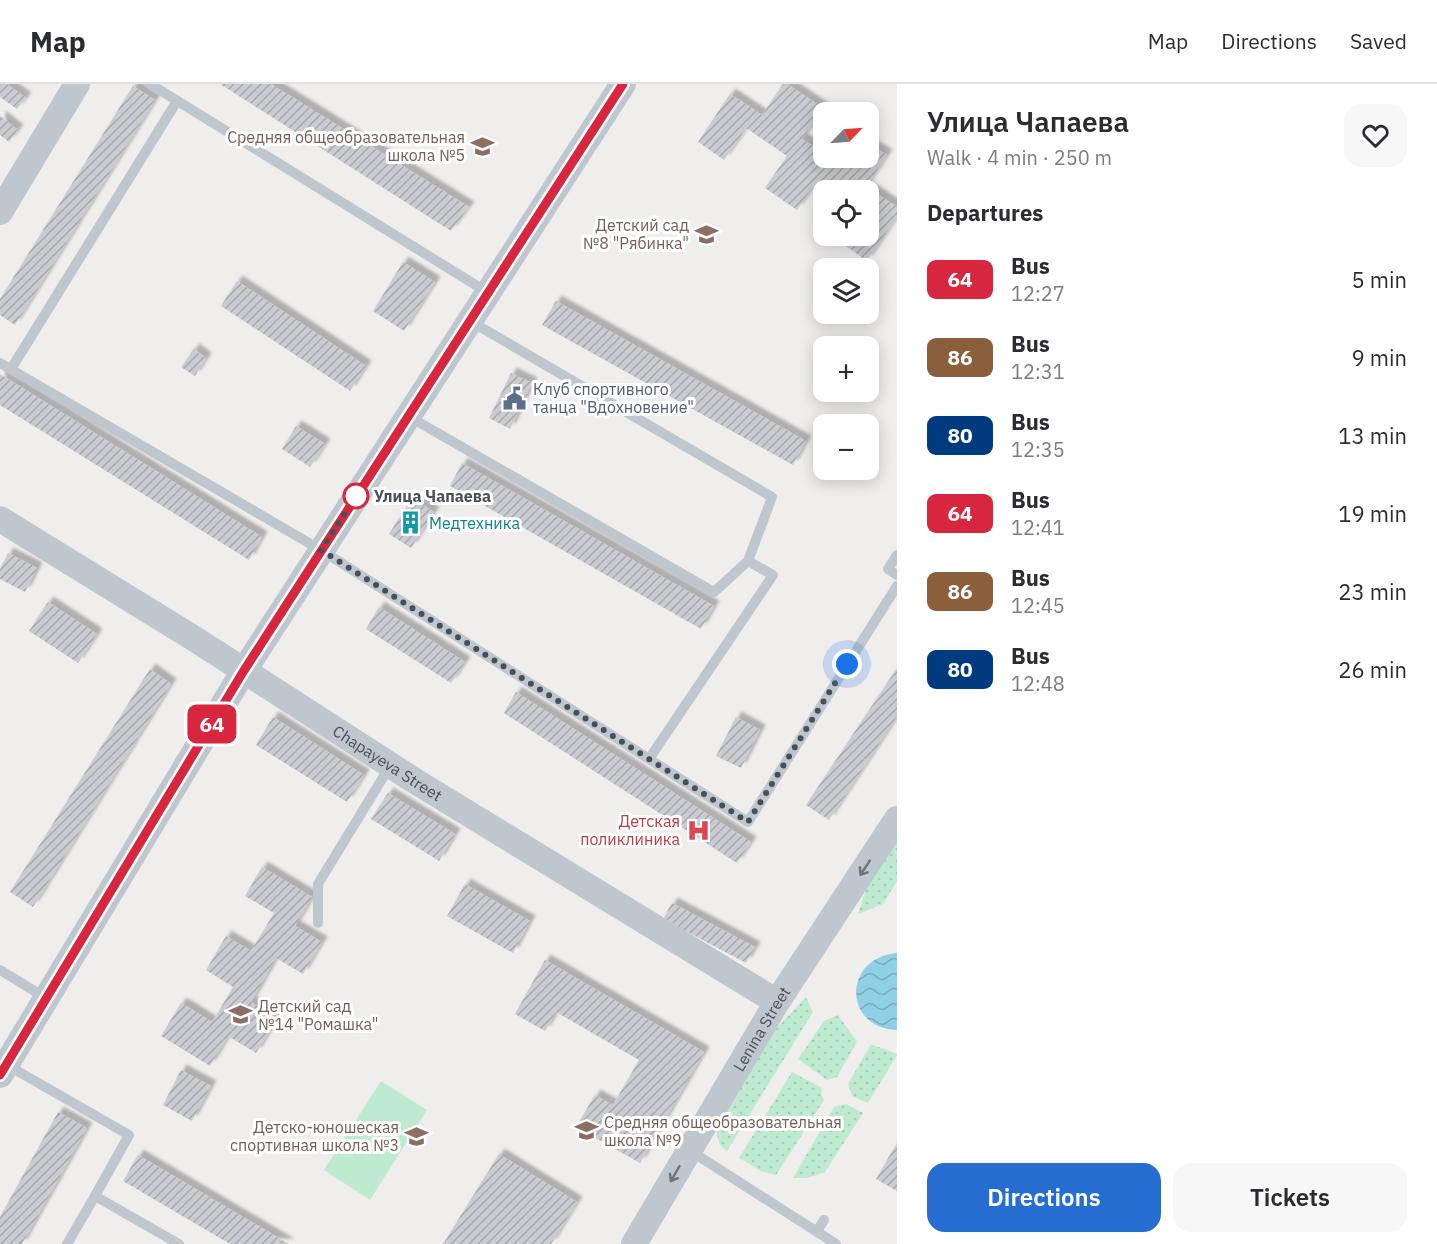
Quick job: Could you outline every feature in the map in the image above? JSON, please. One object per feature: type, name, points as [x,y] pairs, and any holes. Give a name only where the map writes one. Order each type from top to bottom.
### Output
[{"type":"street","points":[[0,212],[77,84]]},
{"type":"street","points":[[4,1070],[243,672],[623,84]]},
{"type":"street","name":"Chapayeva Street","points":[[0,519],[391,765],[777,1002]]},
{"type":"street","name":"Lenina Street","points":[[634,1244],[777,1002],[897,819]]},
{"type":"lane","points":[[150,84],[488,292]]},
{"type":"lane","points":[[11,369],[177,100]]},
{"type":"lane","points":[[408,416],[714,592],[748,561],[772,496],[469,321]]},
{"type":"lane","points":[[0,363],[321,550],[748,822],[897,586]]},
{"type":"lane","points":[[897,555],[888,569],[897,574]]},
{"type":"lane","points":[[649,759],[773,575],[748,561]]},
{"type":"lane","points":[[318,923],[318,884],[391,765]]},
{"type":"lane","points":[[0,970],[46,999]]},
{"type":"lane","points":[[4,1070],[129,1135],[67,1244]]},
{"type":"lane","points":[[689,1150],[836,1244]]},
{"type":"lane","points":[[95,1196],[179,1244]]},
{"type":"lane","points":[[817,1231],[824,1220]]},
{"type":"green space","points":[[897,837],[897,881],[883,904],[858,914],[870,877]]},
{"type":"green space","points":[[806,997],[813,1012],[727,1151],[720,1145],[716,1131],[768,1037]]},
{"type":"green space","points":[[838,1015],[857,1042],[837,1077],[827,1080],[798,1059],[824,1021]]},
{"type":"green space","points":[[871,1044],[897,1055],[868,1103],[852,1096],[848,1084]]},
{"type":"green space","points":[[792,1072],[822,1088],[821,1094],[824,1100],[776,1175],[761,1171],[739,1158]]},
{"type":"green space","points":[[381,1081],[427,1110],[370,1200],[324,1170]]},
{"type":"green space","points":[[846,1104],[863,1113],[825,1172],[807,1178],[793,1178],[834,1107]]},
{"type":"water","points":[[897,953],[897,1030],[879,1026],[866,1018],[859,1006],[856,993],[859,979],[866,967],[879,958]]},
{"type":"building","points":[[0,84],[7,84],[26,98],[17,109],[0,97]]},
{"type":"building","points":[[220,84],[271,84],[469,207],[451,231]]},
{"type":"building","points":[[783,84],[787,84],[814,102],[813,123],[802,139],[813,146],[813,168],[878,168],[870,180],[813,180],[813,186],[797,210],[765,188],[787,156],[746,128],[724,160],[698,142],[730,94],[762,115]]},
{"type":"building","points":[[133,86],[155,100],[15,325],[0,315],[0,299]]},
{"type":"building","points":[[0,116],[18,130],[9,142],[0,135]]},
{"type":"building","points":[[879,150],[887,155],[879,167]]},
{"type":"building","points":[[879,195],[897,207],[897,216],[879,243]]},
{"type":"building","points":[[846,246],[877,246],[869,258],[863,258]]},
{"type":"building","points":[[403,262],[435,282],[404,331],[373,311]]},
{"type":"building","points":[[237,281],[366,366],[350,391],[221,306]]},
{"type":"building","points":[[556,301],[806,441],[793,465],[542,325]]},
{"type":"building","points":[[194,349],[206,358],[195,376],[181,367]]},
{"type":"building","points":[[511,373],[532,383],[510,429],[489,418]]},
{"type":"building","points":[[0,374],[262,537],[249,560],[0,405]]},
{"type":"building","points":[[296,426],[325,444],[310,467],[282,449]]},
{"type":"building","points":[[462,463],[714,606],[701,629],[450,486]]},
{"type":"building","name":"Медтехника","points":[[412,498],[434,512],[411,548],[389,534]]},
{"type":"building","points":[[8,553],[37,568],[25,592],[0,579],[0,569]]},
{"type":"building","points":[[48,602],[97,634],[78,663],[29,631]]},
{"type":"building","points":[[379,607],[465,662],[451,683],[366,629]]},
{"type":"building","points":[[897,668],[897,716],[829,820],[806,805]]},
{"type":"building","points":[[150,669],[171,684],[33,907],[10,892]]},
{"type":"building","points":[[516,692],[751,842],[737,863],[504,713]]},
{"type":"building","points":[[273,717],[364,775],[347,802],[256,745]]},
{"type":"building","points":[[736,717],[760,730],[741,768],[716,756]]},
{"type":"building","points":[[388,793],[455,834],[439,861],[371,819]]},
{"type":"building","points":[[262,867],[312,897],[295,926],[322,942],[303,974],[276,958],[251,1002],[277,1018],[256,1053],[228,1036],[210,1066],[161,1036],[181,1003],[212,1022],[233,987],[206,970],[226,936],[251,951],[274,913],[245,896]]},
{"type":"building","points":[[465,884],[530,921],[513,953],[447,916]]},
{"type":"building","points":[[672,903],[755,947],[746,963],[663,919]]},
{"type":"building","points":[[545,960],[704,1052],[640,1163],[576,1127],[595,1095],[613,1105],[639,1060],[556,1012],[545,1031],[515,1014]]},
{"type":"building","points":[[181,1070],[211,1086],[192,1121],[163,1105]]},
{"type":"building","points":[[58,1112],[87,1128],[22,1244],[0,1244],[0,1217]]},
{"type":"building","points":[[897,1143],[897,1191],[876,1179]]},
{"type":"building","points":[[499,1154],[577,1202],[551,1244],[443,1244]]},
{"type":"building","points":[[138,1155],[289,1244],[230,1244],[123,1181]]},
{"type":"bus line","name":"64","points":[[0,1075],[243,672],[623,84]]},
{"type":"place","name":"Средняя общеобразовательная школа №5","points":[[483,146]]},
{"type":"place","name":"Детский сад №8 \"Рябинка\"","points":[[707,234]]},
{"type":"place","name":"Клуб спортивного танца \"Вдохновение\"","points":[[515,398]]},
{"type":"place","name":"Улица Чапаева","points":[[356,496]]},
{"type":"place","name":"Медтехника","points":[[411,523]]},
{"type":"place","name":"Детская поликлиника","points":[[698,830]]},
{"type":"place","name":"Детский сад №14 \"Ромашка\"","points":[[240,1015]]},
{"type":"place","name":"Средняя общеобразовательная школа №9","points":[[586,1131]]},
{"type":"place","name":"Детско-юношеская спортивная школа №3","points":[[417,1136]]},
{"type":"route","points":[[356,496],[321,550],[748,822],[847,664]]}]
